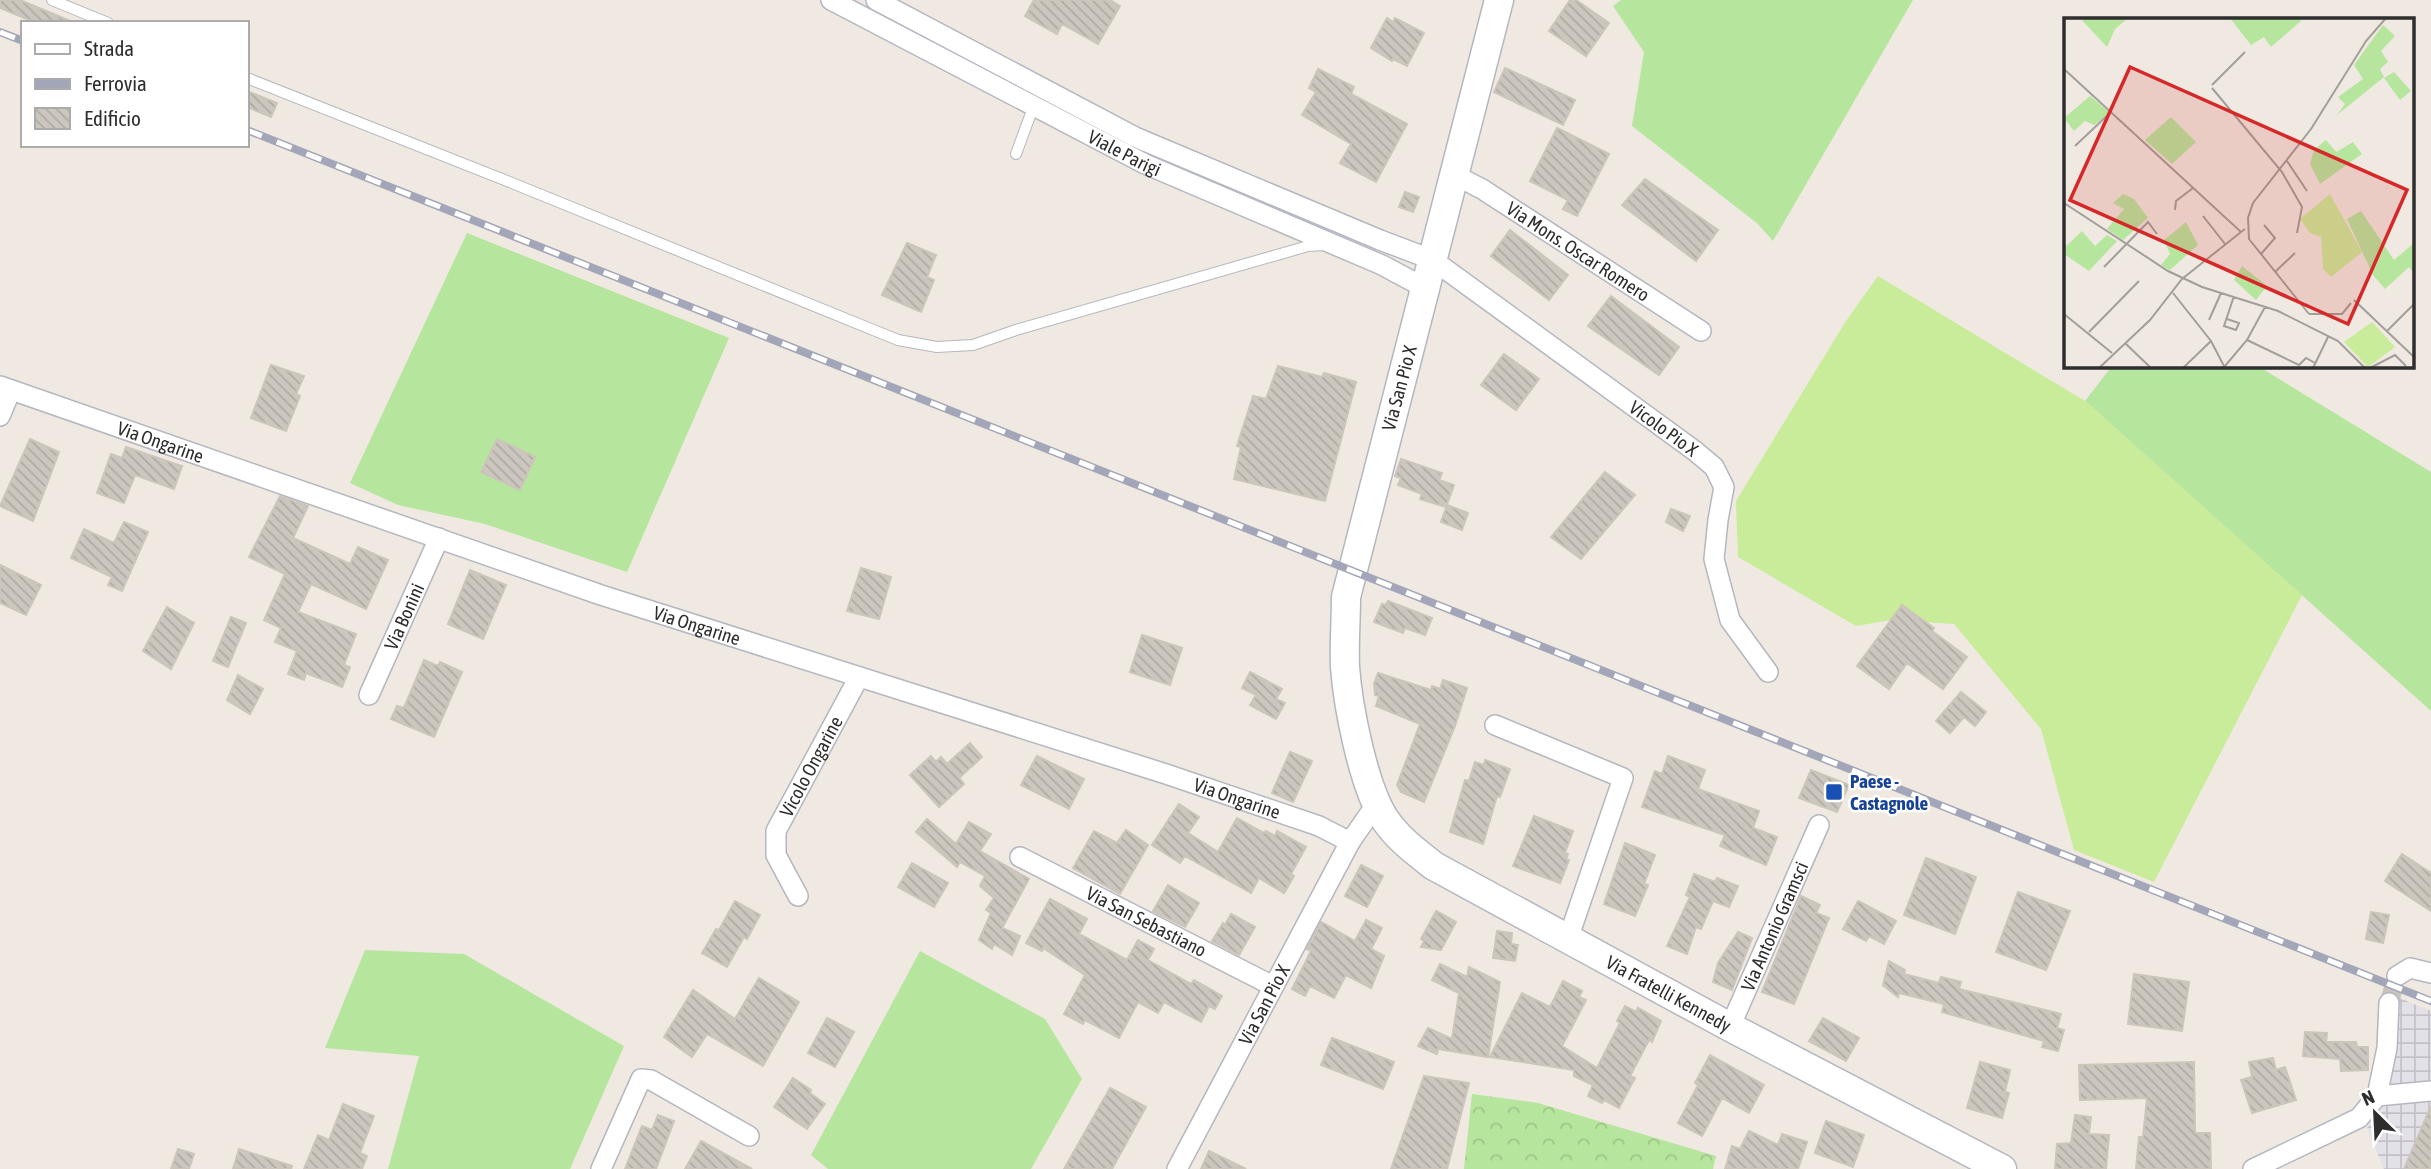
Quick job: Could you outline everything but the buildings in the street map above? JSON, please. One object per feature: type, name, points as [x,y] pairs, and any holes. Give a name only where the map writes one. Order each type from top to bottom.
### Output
[{"type":"street","name":"Viale Parigi","points":[[831,0],[1145,164],[1382,265],[1425,288]]},
{"type":"street","name":"Viale Parigi","points":[[876,0],[1135,137],[1433,260]]},
{"type":"street","name":"Via San Pio X","points":[[1373,791],[1354,722],[1345,668],[1346,597],[1499,0]]},
{"type":"street","name":"Via Mons. Oscar Romero","points":[[1455,175],[1482,189],[1701,331]]},
{"type":"street","name":"Vicolo Pio X","points":[[1433,260],[1714,467],[1724,487],[1714,558],[1720,588],[1730,620],[1768,671]]},
{"type":"street","points":[[0,416],[5,388]]},
{"type":"street","name":"Via Ongarine","points":[[5,388],[601,595],[1166,774],[1319,826],[1350,842]]},
{"type":"street","name":"Via Bonini","points":[[369,695],[439,538]]},
{"type":"street","name":"Vicolo Ongarine","points":[[798,896],[776,855],[776,831],[859,677]]},
{"type":"street","points":[[1495,724],[1623,778],[1568,939]]},
{"type":"street","points":[[1350,842],[1373,791]]},
{"type":"street","name":"Via Fratelli Kennedy","points":[[1373,791],[1383,816],[1396,834],[1434,866],[1730,1027],[2002,1169]]},
{"type":"street","name":"Via Antonio Gramsci","points":[[1730,1027],[1819,825]]},
{"type":"street","name":"Via San Pio X","points":[[1177,1169],[1350,842]]},
{"type":"street","name":"Via San Sebastiano","points":[[1020,858],[1273,986]]},
{"type":"street","points":[[2397,976],[2410,968],[2431,974]]},
{"type":"street","points":[[2253,1169],[2359,1118],[2377,1096],[2387,1048],[2389,1003]]},
{"type":"street","points":[[601,1169],[641,1079],[651,1080],[749,1136]]},
{"type":"street","points":[[2377,1096],[2431,1091]]},
{"type":"lane","points":[[52,0],[103,21]]},
{"type":"lane","points":[[248,78],[898,340],[937,347],[973,345],[1029,326],[1308,246],[1333,244]]},
{"type":"lane","points":[[1016,154],[1034,106]]},
{"type":"shaded area","points":[[2397,997],[2431,1011],[2431,1169],[2384,1169],[2367,1128],[2390,1089]]},
{"type":"green space","points":[[1621,0],[1913,0],[1773,241],[1758,224],[1632,126],[1644,52],[1613,6]]},
{"type":"green space","points":[[467,233],[729,338],[627,572],[485,524],[398,505],[350,483]]},
{"type":"green space","points":[[1878,276],[2085,401],[2302,595],[2154,882],[2074,850],[2041,729],[1954,624],[1891,620],[1856,626],[1738,557],[1736,501],[1846,321]]},
{"type":"green space","points":[[2110,368],[2261,368],[2431,472],[2431,711],[2085,401]]},
{"type":"green space","points":[[365,950],[464,954],[624,1046],[570,1169],[388,1169],[419,1056],[325,1048]]},
{"type":"green space","points":[[920,951],[1045,1019],[1082,1079],[1031,1169],[828,1169],[811,1155]]},
{"type":"green space","points":[[1472,1094],[1538,1103],[1716,1156],[1713,1169],[1464,1169]]},
{"type":"tunnel","points":[[2389,1003],[2397,976]]},
{"type":"railway","points":[[0,32],[21,40]]},
{"type":"railway","points":[[248,130],[2431,1001]]},
{"type":"place","name":"Paese - Castagnole","points":[[1834,792]]}]
